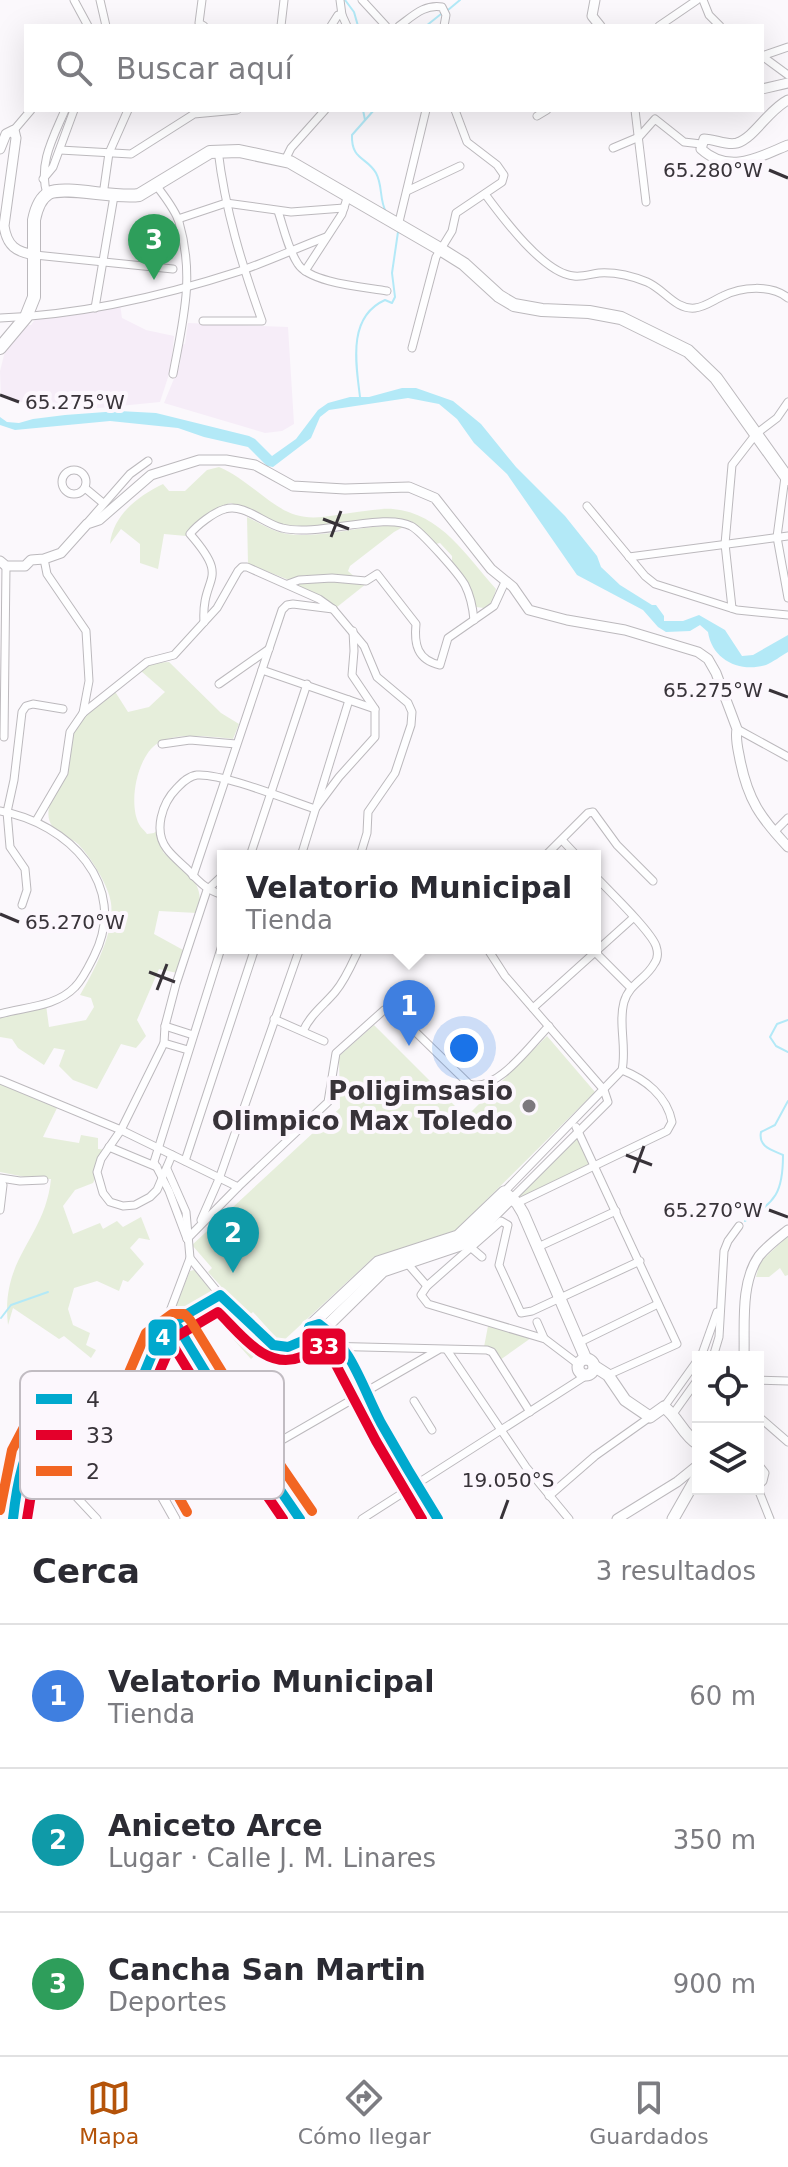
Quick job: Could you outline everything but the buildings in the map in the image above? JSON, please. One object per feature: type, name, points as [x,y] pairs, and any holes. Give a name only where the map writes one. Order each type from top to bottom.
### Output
[{"type":"highway","points":[[0,348],[26,317],[34,297],[34,220],[47,194],[59,190],[109,196],[139,195],[201,155],[218,150],[263,154],[285,160],[346,202],[440,249],[464,264],[499,296],[514,305],[621,318],[688,351],[716,378],[786,477]]},
{"type":"main road","points":[[327,1328],[383,1271],[465,1242],[510,1198],[538,1247],[580,1342],[586,1366],[608,1375],[625,1400],[650,1417],[669,1410],[692,1441]]},
{"type":"main road","points":[[327,1328],[329,1338],[321,1346],[314,1346],[307,1339],[307,1331],[312,1325],[378,1262],[465,1242]]},
{"type":"main road","points":[[145,1371],[158,1341],[172,1325],[222,1297],[273,1345],[288,1347],[307,1339]]},
{"type":"main road","points":[[312,1325],[327,1328]]},
{"type":"main road","points":[[13,1519],[20,1473]]},
{"type":"main road","points":[[677,1482],[684,1486],[687,1494]]},
{"type":"main road","points":[[673,1519],[692,1485]]},
{"type":"street","points":[[74,0],[87,24]]},
{"type":"street","points":[[100,0],[106,24]]},
{"type":"street","points":[[200,24],[202,0]]},
{"type":"street","points":[[281,24],[284,0]]},
{"type":"street","points":[[340,0],[346,24]]},
{"type":"street","points":[[362,0],[384,24]]},
{"type":"street","points":[[595,0],[592,16],[598,24]]},
{"type":"street","points":[[662,24],[697,0]]},
{"type":"street","points":[[703,0],[709,15],[718,24]]},
{"type":"street","points":[[402,24],[424,8],[433,6],[442,7],[446,15],[444,24]]},
{"type":"street","points":[[332,24],[334,18],[342,15]]},
{"type":"street","points":[[764,55],[788,47]]},
{"type":"street","points":[[764,57],[788,75]]},
{"type":"street","points":[[764,89],[788,83]]},
{"type":"street","points":[[788,100],[772,109],[747,137],[736,143],[704,139],[701,149],[707,154],[740,162],[765,157],[788,145]]},
{"type":"street","points":[[0,149],[6,134],[14,130],[29,112]]},
{"type":"street","points":[[47,194],[43,179],[44,164],[64,112]]},
{"type":"street","points":[[43,179],[53,167],[73,112]]},
{"type":"street","points":[[95,308],[109,196],[109,153],[127,112]]},
{"type":"street","points":[[60,150],[137,152],[153,138],[194,114],[216,112]]},
{"type":"street","points":[[285,160],[291,148],[323,112]]},
{"type":"street","points":[[398,226],[426,112]]},
{"type":"street","points":[[412,348],[440,249],[452,231],[456,213],[502,182],[504,175],[497,165],[467,142],[456,112]]},
{"type":"street","points":[[537,116],[544,112]]},
{"type":"street","points":[[635,112],[646,202]]},
{"type":"street","points":[[613,148],[639,137],[655,119],[684,142],[701,144]]},
{"type":"street","points":[[14,130],[16,138],[4,226],[6,239],[13,248],[35,255],[173,269]]},
{"type":"street","points":[[203,321],[262,321],[226,203],[218,150]]},
{"type":"street","points":[[407,191],[460,166]]},
{"type":"street","points":[[156,185],[178,219],[189,287],[173,374]]},
{"type":"street","points":[[485,194],[542,260],[568,275],[610,273],[630,276],[657,287],[685,308],[696,308],[731,292],[748,289],[771,290],[788,298]]},
{"type":"street","points":[[178,219],[226,203],[278,211],[325,211],[346,202]]},
{"type":"street","points":[[305,271],[346,202]]},
{"type":"street","points":[[278,211],[292,250],[305,271],[325,280],[387,291]]},
{"type":"street","points":[[325,211],[328,234]]},
{"type":"street","points":[[0,318],[95,308],[189,287],[244,270],[328,234]]},
{"type":"street","points":[[732,608],[725,544],[732,465],[756,434],[777,418],[788,402]]},
{"type":"street","points":[[87,524],[99,520],[151,475],[199,460],[247,462],[293,486],[345,489],[409,487],[435,498],[491,569],[513,587],[529,610],[625,630],[698,652],[708,659],[737,729],[735,738],[751,802],[788,847]]},
{"type":"street","points":[[17,740],[2,736],[3,564],[25,566],[31,560],[61,553],[130,474],[148,461]]},
{"type":"street","points":[[786,477],[777,537],[788,598]]},
{"type":"street","points":[[85,488],[103,503]]},
{"type":"street","points":[[587,506],[655,584],[732,608],[788,615]]},
{"type":"street","points":[[204,622],[203,609],[214,574],[212,562],[190,534],[223,509],[232,508],[280,528],[300,531],[390,521],[409,524],[465,584],[474,620]]},
{"type":"street","points":[[629,557],[788,536]]},
{"type":"street","points":[[44,559],[47,574],[86,631],[89,681],[83,713]]},
{"type":"street","points":[[36,821],[64,773],[70,732],[83,713],[147,662],[174,655],[217,608],[242,567],[288,584],[333,609],[364,646],[377,677],[408,703],[412,712],[411,725],[395,773],[368,812],[362,850]]},
{"type":"street","points":[[288,584],[321,579],[366,581],[377,574],[416,624],[415,647],[420,654],[440,665],[448,638],[494,606],[505,582]]},
{"type":"street","points":[[193,876],[282,610],[287,605],[333,609]]},
{"type":"street","points":[[315,809],[375,737],[375,709],[352,675],[352,629]]},
{"type":"street","points":[[219,684],[269,649]]},
{"type":"street","points":[[262,670],[375,709]]},
{"type":"street","points":[[252,850],[307,684]]},
{"type":"street","points":[[303,850],[349,700]]},
{"type":"street","points":[[22,905],[27,890],[25,869],[10,847],[3,811],[14,780],[17,740],[26,706],[33,704],[63,709]]},
{"type":"street","points":[[737,729],[788,757]]},
{"type":"street","points":[[162,744],[190,740],[236,744]]},
{"type":"street","points":[[217,893],[207,890],[165,847],[160,833],[166,802],[185,780],[195,775],[224,780],[315,809]]},
{"type":"street","points":[[0,1014],[50,1002],[75,987],[89,966],[106,927],[104,895],[75,848],[36,821],[3,811]]},
{"type":"street","points":[[551,850],[588,813],[593,812],[617,845],[653,881]]},
{"type":"street","points":[[774,832],[788,818]]},
{"type":"street","points":[[562,840],[571,850]]},
{"type":"street","points":[[0,1080],[121,1130],[157,1148],[163,1165],[157,1190],[135,1205],[123,1206],[110,1202],[103,1193],[97,1172],[121,1130],[164,1043],[165,1026],[176,984],[207,890],[217,881]]},
{"type":"street","points":[[510,1198],[572,1122],[622,1070],[625,1057],[622,1007],[630,987],[653,966],[657,956],[653,940],[601,883]]},
{"type":"street","points":[[601,944],[633,918]]},
{"type":"street","points":[[202,1371],[172,1325],[190,1258],[187,1239],[157,1148],[219,954]]},
{"type":"street","points":[[185,1161],[253,954]]},
{"type":"street","points":[[199,1225],[219,1179],[298,954]]},
{"type":"street","points":[[303,1031],[310,1015],[345,979],[357,954]]},
{"type":"street","points":[[491,954],[505,976],[604,1090],[608,1102],[510,1198]]},
{"type":"street","points":[[533,1008],[589,954]]},
{"type":"street","points":[[599,954],[630,987]]},
{"type":"street","points":[[187,1239],[328,1102],[336,1053],[384,1010],[395,1012],[469,1084],[475,1086],[495,1081],[549,1026]]},
{"type":"street","points":[[274,1019],[324,1041]]},
{"type":"street","points":[[165,1026],[193,1035]]},
{"type":"street","points":[[164,1043],[188,1050]]},
{"type":"street","points":[[510,1198],[596,1166],[667,1131],[672,1122],[667,1105],[647,1083],[622,1070]]},
{"type":"street","points":[[572,1122],[579,1130],[677,1344],[608,1375]]},
{"type":"street","points":[[109,1147],[163,1165],[185,1161],[238,1187]]},
{"type":"street","points":[[0,1179],[44,1180]]},
{"type":"street","points":[[0,1179],[3,1185],[0,1210]]},
{"type":"street","points":[[538,1247],[616,1211]]},
{"type":"street","points":[[362,1519],[530,1412],[586,1366],[545,1339],[428,1304],[421,1295],[465,1242],[501,1221],[508,1225],[499,1265],[521,1313],[532,1311],[640,1261]]},
{"type":"street","points":[[714,1351],[719,1337],[724,1251],[739,1226]]},
{"type":"street","points":[[744,1351],[748,1287],[757,1259],[788,1230]]},
{"type":"street","points":[[465,1242],[482,1257]]},
{"type":"street","points":[[190,1258],[222,1297]]},
{"type":"street","points":[[407,1263],[427,1286]]},
{"type":"street","points":[[703,1351],[721,1302]]},
{"type":"street","points":[[580,1342],[658,1304]]},
{"type":"street","points":[[537,1322],[545,1339]]},
{"type":"street","points":[[327,1328],[342,1347],[438,1519]]},
{"type":"street","points":[[321,1346],[492,1352],[530,1412]]},
{"type":"street","points":[[284,1439],[443,1349]]},
{"type":"street","points":[[443,1349],[569,1519]]},
{"type":"street","points":[[669,1410],[692,1371]]},
{"type":"street","points":[[764,1380],[788,1381]]},
{"type":"street","points":[[669,1410],[692,1385]]},
{"type":"street","points":[[414,1401],[432,1430]]},
{"type":"street","points":[[549,1496],[595,1456],[650,1417]]},
{"type":"street","points":[[764,1421],[788,1442]]},
{"type":"street","points":[[617,1519],[692,1470]]},
{"type":"street","points":[[761,1495],[770,1519]]},
{"type":"street","points":[[284,1496],[300,1519]]},
{"type":"street","points":[[78,1499],[97,1519]]},
{"type":"street","points":[[163,1499],[175,1519]]},
{"type":"shaded area","points":[[120,304],[122,318],[146,330],[174,336],[171,368],[160,402],[69,411],[1,398],[0,371],[5,351],[26,325],[31,325],[37,317],[69,316]]},
{"type":"shaded area","points":[[188,323],[288,327],[294,424],[282,431],[265,433],[164,403],[180,364],[181,345],[185,344]]},
{"type":"green space","points":[[219,467],[278,506],[303,517],[389,509],[410,512],[425,519],[452,538],[496,589],[492,604],[484,608],[476,607],[468,582],[452,562],[452,556],[411,521],[388,518],[321,527],[282,525],[231,503],[206,516],[186,536],[164,534],[158,569],[140,563],[140,544],[121,529],[110,544],[121,515],[145,494],[163,484],[169,491],[185,491],[207,470]]},
{"type":"green space","points":[[247,517],[277,531],[302,535],[405,526],[350,566],[348,571],[357,579],[305,575],[289,580],[248,564]]},
{"type":"green space","points":[[309,579],[366,584],[337,607],[298,585]]},
{"type":"green space","points":[[169,662],[221,713],[239,724],[233,739],[174,737],[158,743],[140,769],[134,804],[139,824],[147,834],[161,827],[163,852],[192,878],[197,885],[200,902],[197,913],[159,911],[154,934],[185,951],[177,973],[159,969],[137,1020],[146,1036],[136,1048],[121,1044],[97,1089],[73,1080],[59,1066],[65,1050],[54,1048],[44,1065],[18,1048],[12,1039],[0,1037],[0,1017],[46,1005],[49,1027],[86,1020],[94,1007],[91,998],[80,995],[107,939],[110,896],[88,856],[78,844],[53,827],[48,812],[69,765],[73,734],[82,719],[114,690],[128,712],[149,707],[165,692],[141,671],[152,663]]},
{"type":"green space","points":[[374,1025],[466,1117],[547,1036],[595,1092],[454,1232],[374,1257],[281,1343],[253,1312],[248,1316],[208,1272],[212,1268],[192,1245],[340,1108],[339,1056]]},
{"type":"green space","points":[[0,1084],[57,1108],[43,1137],[79,1143],[81,1135],[98,1138],[98,1149],[109,1150],[93,1183],[75,1190],[63,1206],[73,1234],[100,1223],[103,1229],[117,1221],[123,1227],[141,1217],[150,1240],[139,1238],[130,1248],[144,1264],[128,1282],[123,1280],[119,1291],[97,1281],[74,1288],[68,1309],[73,1325],[90,1333],[86,1345],[96,1350],[91,1358],[64,1336],[59,1339],[13,1308],[8,1325],[10,1282],[41,1218],[51,1179],[0,1172]]},
{"type":"green space","points":[[579,1138],[591,1163],[523,1197],[516,1197]]},
{"type":"green space","points":[[788,1236],[788,1275],[785,1276],[780,1268],[769,1277],[756,1277],[760,1262]]},
{"type":"green space","points":[[194,1270],[210,1289],[210,1296],[175,1318],[172,1315],[190,1271]]},
{"type":"green space","points":[[224,1304],[264,1347],[251,1359],[210,1313]]},
{"type":"green space","points":[[488,1326],[531,1338],[500,1360],[495,1349],[484,1347]]},
{"type":"water","points":[[416,388],[453,401],[481,424],[516,467],[565,516],[597,556],[601,567],[620,585],[656,605],[664,621],[683,621],[699,615],[725,630],[742,656],[753,655],[788,635],[788,652],[766,665],[737,665],[721,657],[708,632],[700,625],[690,631],[666,632],[643,610],[577,575],[507,474],[474,443],[457,419],[439,404],[408,398],[329,410],[320,417],[311,438],[273,467],[267,466],[248,447],[178,428],[110,421],[15,430],[0,425],[0,417],[7,422],[19,423],[65,415],[119,411],[156,413],[249,436],[272,456],[296,439],[318,410],[328,403]]},
{"type":"waterway","points":[[345,0],[354,12],[357,24]]},
{"type":"waterway","points":[[448,10],[460,0]]},
{"type":"waterway","points":[[428,24],[441,14]]},
{"type":"waterway","points":[[363,112],[365,120]]},
{"type":"waterway","points":[[372,112],[352,135],[352,143],[357,154],[376,173],[386,212]]},
{"type":"waterway","points":[[360,397],[356,356],[359,329],[373,308],[385,300],[392,303],[395,297],[392,273],[398,232]]},
{"type":"waterway","points":[[788,1020],[777,1024],[770,1037],[776,1046],[788,1052]]},
{"type":"waterway","points":[[745,1221],[764,1208],[779,1187],[783,1155],[764,1145],[761,1132],[775,1125],[788,1101]]},
{"type":"waterway","points":[[1,1318],[11,1305],[48,1292]]},
{"type":"transit line","name":"4","points":[[145,1371],[163,1328],[220,1295],[273,1345],[288,1347],[307,1339],[309,1327],[319,1324],[340,1344],[356,1369],[381,1423],[438,1519]]},
{"type":"transit line","name":"33","points":[[160,1371],[174,1338],[218,1312],[245,1340],[276,1359],[301,1357],[321,1343],[422,1519]]},
{"type":"transit line","name":"2","points":[[130,1371],[146,1333],[172,1314],[184,1314],[190,1320],[221,1371]]},
{"type":"transit line","name":"4","points":[[158,1341],[178,1327],[205,1371]]},
{"type":"transit line","name":"33","points":[[166,1352],[174,1347],[189,1371]]},
{"type":"transit line","name":"2","points":[[0,1510],[12,1450],[20,1435]]},
{"type":"transit line","name":"2","points":[[284,1470],[312,1511]]},
{"type":"transit line","name":"4","points":[[13,1519],[20,1476]]},
{"type":"transit line","name":"4","points":[[284,1496],[300,1519]]},
{"type":"transit line","name":"33","points":[[27,1519],[30,1499]]},
{"type":"transit line","name":"2","points":[[180,1499],[187,1512]]},
{"type":"transit line","name":"33","points":[[269,1499],[283,1519]]},
{"type":"place","name":"Cancha San Martin","points":[[154,280]]},
{"type":"place","name":"Velatorio Municipal","points":[[409,1046]]},
{"type":"place","name":"Poligimsasio Olimpico Max Toledo","points":[[529,1106]]},
{"type":"place","name":"Aniceto Arce","points":[[233,1273]]}]
